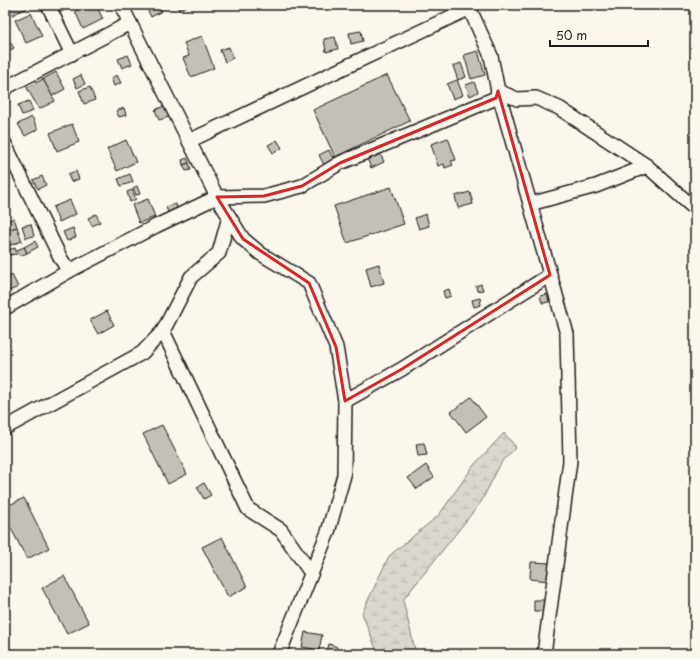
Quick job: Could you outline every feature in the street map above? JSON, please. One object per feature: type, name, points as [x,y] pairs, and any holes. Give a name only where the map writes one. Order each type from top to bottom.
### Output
[{"type":"street","points":[[48,5],[72,54]]},
{"type":"street","points":[[121,5],[217,197],[243,239],[261,254],[309,283],[336,347],[345,401],[344,475],[328,532],[279,654]]},
{"type":"street","points":[[189,141],[469,7],[491,56],[498,91],[567,334],[570,461],[544,654]]},
{"type":"street","points":[[5,88],[72,54],[130,22]]},
{"type":"street","points":[[498,91],[517,99],[536,98],[560,108],[647,166],[695,209]]},
{"type":"street","points":[[5,308],[69,271],[156,226],[217,197],[264,196],[302,186],[340,163],[496,98],[498,91]]},
{"type":"street","points":[[5,144],[61,259],[69,271]]},
{"type":"street","points":[[530,204],[596,186],[647,166]]},
{"type":"street","points":[[5,428],[142,353],[163,331],[191,277],[219,253],[229,216]]},
{"type":"street","points":[[345,401],[402,369],[550,275]]},
{"type":"street","points":[[163,331],[248,509],[281,530],[311,573]]},
{"type":"highlighted area","points":[[498,91],[550,275],[402,369],[345,401],[336,347],[309,283],[243,239],[217,197],[264,196],[302,186],[340,163],[496,98]]},
{"type":"green space","points":[[504,433],[516,447],[501,463],[481,502],[403,600],[416,654],[378,654],[362,613],[389,556],[439,515],[474,465]]},
{"type":"building","points":[[8,5],[28,5],[29,7],[12,15]]},
{"type":"building","points":[[57,5],[71,5],[72,6],[61,12]]},
{"type":"building","points":[[86,5],[96,5],[103,19],[83,29],[75,11]]},
{"type":"building","points":[[150,5],[159,5],[162,11],[151,17],[146,7]]},
{"type":"building","points":[[177,5],[189,5],[179,10]]},
{"type":"building","points":[[31,13],[42,36],[26,43],[15,20]]},
{"type":"building","points":[[361,31],[363,41],[351,44],[349,33]]},
{"type":"building","points":[[202,36],[214,68],[191,77],[183,58],[189,56],[184,43]]},
{"type":"building","points":[[335,37],[338,49],[326,52],[324,39]]},
{"type":"building","points":[[10,42],[14,48],[5,53],[5,45]]},
{"type":"building","points":[[229,47],[233,58],[225,62],[220,50]]},
{"type":"building","points":[[478,51],[485,75],[471,79],[464,55]]},
{"type":"building","points":[[128,55],[132,64],[122,68],[118,59]]},
{"type":"building","points":[[461,63],[466,77],[458,80],[453,66]]},
{"type":"building","points":[[56,72],[65,89],[52,96],[43,79]]},
{"type":"building","points":[[81,75],[85,84],[77,88],[73,79]]},
{"type":"building","points":[[117,75],[121,83],[114,86],[111,78]]},
{"type":"building","points":[[387,75],[410,121],[335,157],[313,110]]},
{"type":"building","points":[[43,79],[55,101],[39,109],[27,88]]},
{"type":"building","points":[[457,80],[463,95],[453,99],[447,84]]},
{"type":"building","points":[[474,82],[478,92],[470,96],[466,85]]},
{"type":"building","points":[[90,87],[95,100],[84,104],[79,91]]},
{"type":"building","points":[[29,101],[33,111],[22,115],[18,105]]},
{"type":"building","points":[[164,106],[169,117],[159,120],[155,110]]},
{"type":"building","points":[[124,108],[126,115],[119,117],[116,111]]},
{"type":"building","points":[[32,117],[38,129],[25,136],[18,124]]},
{"type":"building","points":[[72,124],[79,142],[57,151],[50,133]]},
{"type":"building","points":[[448,138],[456,160],[451,161],[453,165],[445,168],[444,164],[438,166],[431,144]]},
{"type":"building","points":[[126,140],[136,162],[117,171],[107,149]]},
{"type":"building","points":[[277,140],[282,148],[273,153],[268,145]]},
{"type":"building","points":[[329,150],[335,162],[325,167],[319,155]]},
{"type":"building","points":[[379,151],[384,162],[371,168],[366,156]]},
{"type":"building","points":[[187,158],[189,163],[183,165],[182,160]]},
{"type":"building","points":[[189,163],[191,170],[186,171],[183,165]]},
{"type":"building","points":[[76,171],[79,179],[71,182],[68,174]]},
{"type":"building","points":[[130,174],[133,182],[121,186],[118,179]]},
{"type":"building","points":[[42,176],[46,185],[38,189],[33,180]]},
{"type":"building","points":[[137,186],[140,194],[136,195],[133,188]]},
{"type":"building","points":[[391,187],[404,224],[347,243],[334,206]]},
{"type":"building","points":[[132,190],[136,199],[130,202],[127,192]]},
{"type":"building","points":[[470,192],[473,204],[458,208],[455,196]]},
{"type":"building","points":[[148,199],[155,217],[139,223],[132,205]]},
{"type":"building","points":[[70,200],[76,214],[59,222],[53,207]]},
{"type":"building","points":[[176,204],[178,212],[169,215],[166,207]]},
{"type":"building","points":[[96,214],[100,222],[92,226],[88,218]]},
{"type":"building","points":[[426,214],[429,226],[419,229],[415,218]]},
{"type":"building","points":[[14,218],[17,227],[8,230],[5,222]]},
{"type":"building","points":[[31,224],[34,236],[26,238],[22,226]]},
{"type":"building","points":[[17,227],[22,241],[5,247],[5,231]]},
{"type":"building","points":[[73,228],[76,237],[67,241],[63,232]]},
{"type":"building","points":[[35,241],[38,247],[27,253],[24,247]]},
{"type":"building","points":[[24,247],[27,253],[20,256],[17,250]]},
{"type":"building","points":[[15,248],[17,254],[9,255],[8,250]]},
{"type":"building","points":[[379,264],[384,283],[371,287],[366,268]]},
{"type":"building","points":[[12,275],[18,287],[5,293],[5,278]]},
{"type":"building","points":[[481,284],[483,290],[477,291],[476,286]]},
{"type":"building","points":[[449,289],[451,296],[445,298],[443,291]]},
{"type":"building","points":[[547,294],[549,302],[542,303],[540,296]]},
{"type":"building","points":[[480,298],[481,305],[474,307],[472,300]]},
{"type":"building","points":[[107,311],[114,325],[98,334],[90,320]]},
{"type":"building","points":[[471,397],[486,417],[466,432],[451,412]]},
{"type":"building","points":[[695,410],[695,424],[692,424],[689,411]]},
{"type":"building","points":[[162,425],[187,474],[168,484],[143,434]]},
{"type":"building","points":[[424,443],[427,455],[418,456],[416,444]]},
{"type":"building","points":[[426,465],[434,477],[417,489],[408,478]]},
{"type":"building","points":[[204,483],[211,495],[204,499],[197,487]]},
{"type":"building","points":[[24,498],[49,548],[27,559],[5,517],[5,507]]},
{"type":"building","points":[[222,537],[247,587],[228,597],[202,547]]},
{"type":"building","points":[[531,562],[550,563],[549,581],[530,579]]},
{"type":"building","points":[[64,576],[89,623],[67,634],[42,588]]},
{"type":"building","points":[[534,600],[544,600],[543,611],[534,611]]},
{"type":"building","points":[[305,632],[322,635],[319,650],[302,647]]},
{"type":"building","points":[[329,644],[337,647],[334,654],[326,654]]}]
